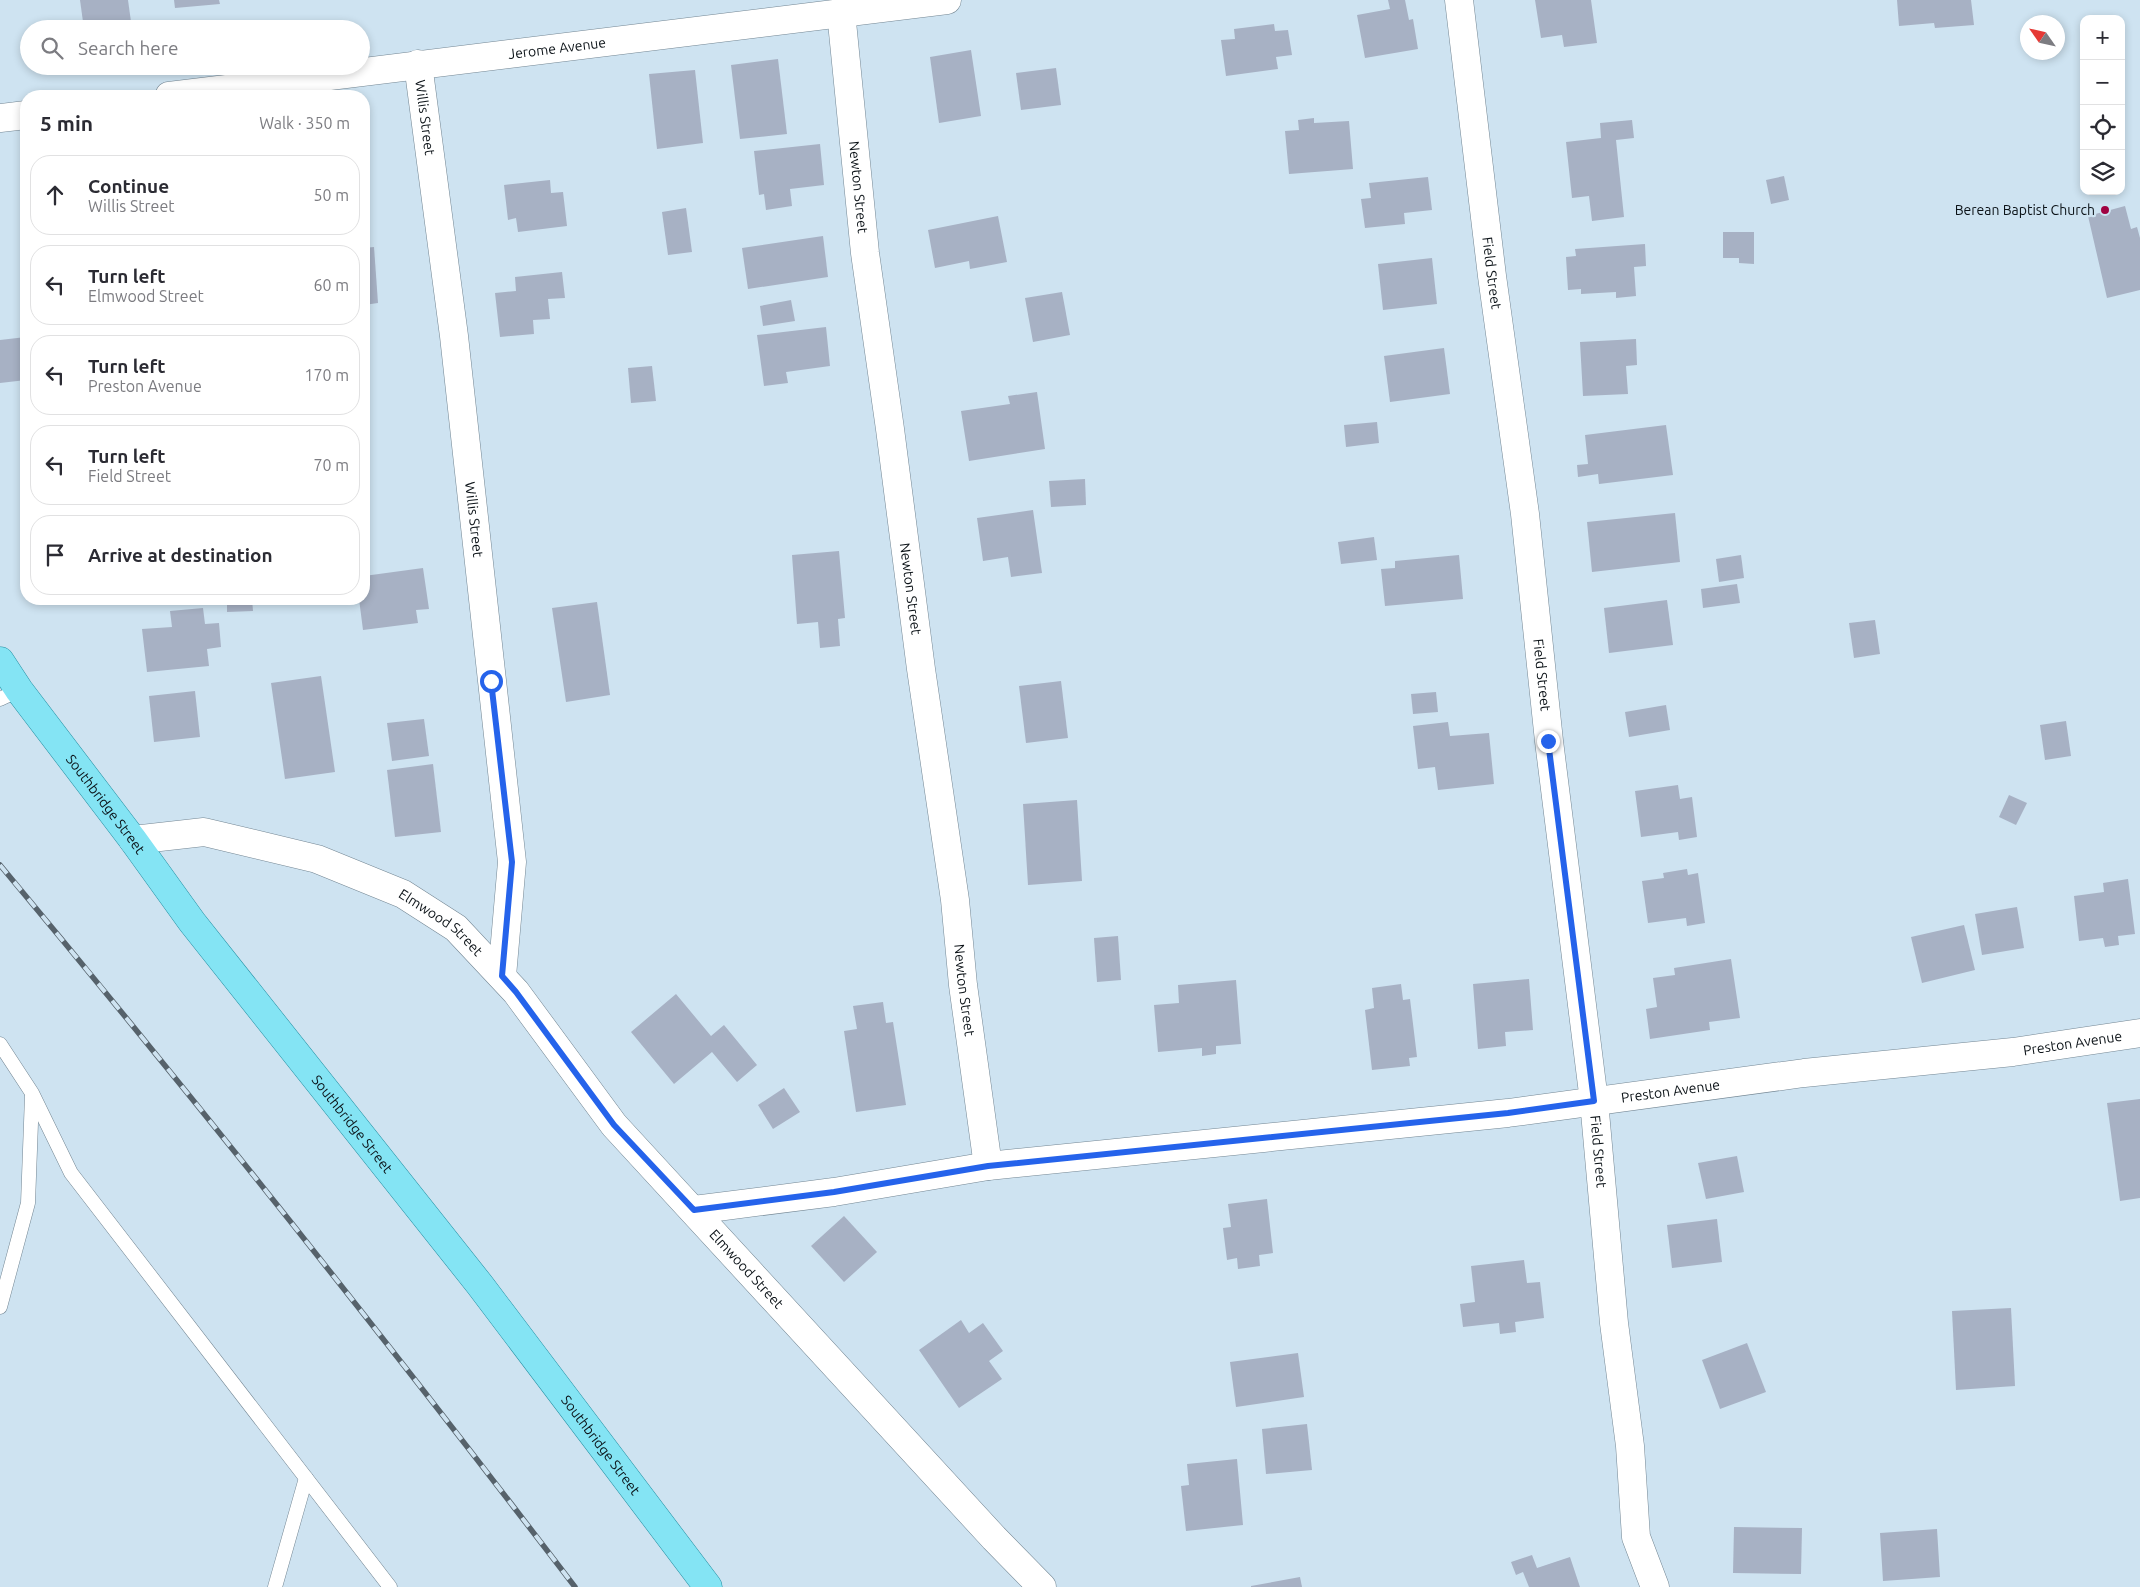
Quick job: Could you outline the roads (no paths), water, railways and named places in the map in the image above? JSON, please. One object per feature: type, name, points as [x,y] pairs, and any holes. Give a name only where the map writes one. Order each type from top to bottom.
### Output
[{"type":"main road","name":"Southbridge Street","points":[[0,661],[9,695],[133,840],[192,922],[480,1285],[708,1587]]},
{"type":"street","name":"Jerome Avenue","points":[[370,70],[947,0]]},
{"type":"street","name":"Field Street","points":[[1459,0],[1495,295],[1525,514],[1548,741],[1594,1101],[1614,1323],[1630,1446],[1636,1537],[1655,1587]]},
{"type":"street","name":"Newton Street","points":[[841,12],[865,253],[921,669],[955,900],[963,985],[988,1166]]},
{"type":"street","name":"Willis Street","points":[[418,64],[454,336],[512,862],[502,976]]},
{"type":"street","name":"Jerome Avenue","points":[[215,90],[332,75]]},
{"type":"street","points":[[0,118],[20,115]]},
{"type":"street","name":"Elmwood Street","points":[[133,840],[204,832],[317,859],[403,894],[456,928],[516,992],[614,1125],[980,1524],[1042,1587]]},
{"type":"street","name":"Preston Avenue","points":[[694,1210],[834,1192],[988,1166],[1508,1113],[1804,1073],[2013,1052],[2140,1033]]},
{"type":"lane","points":[[0,1044],[32,1093],[71,1173],[390,1587]]},
{"type":"lane","points":[[0,1307],[28,1203],[32,1093]]},
{"type":"lane","points":[[275,1587],[306,1478]]},
{"type":"railway","points":[[0,865],[147,1043],[291,1223],[575,1587]]},
{"type":"place","name":"Berean Baptist Church","points":[[2105,210]]}]
